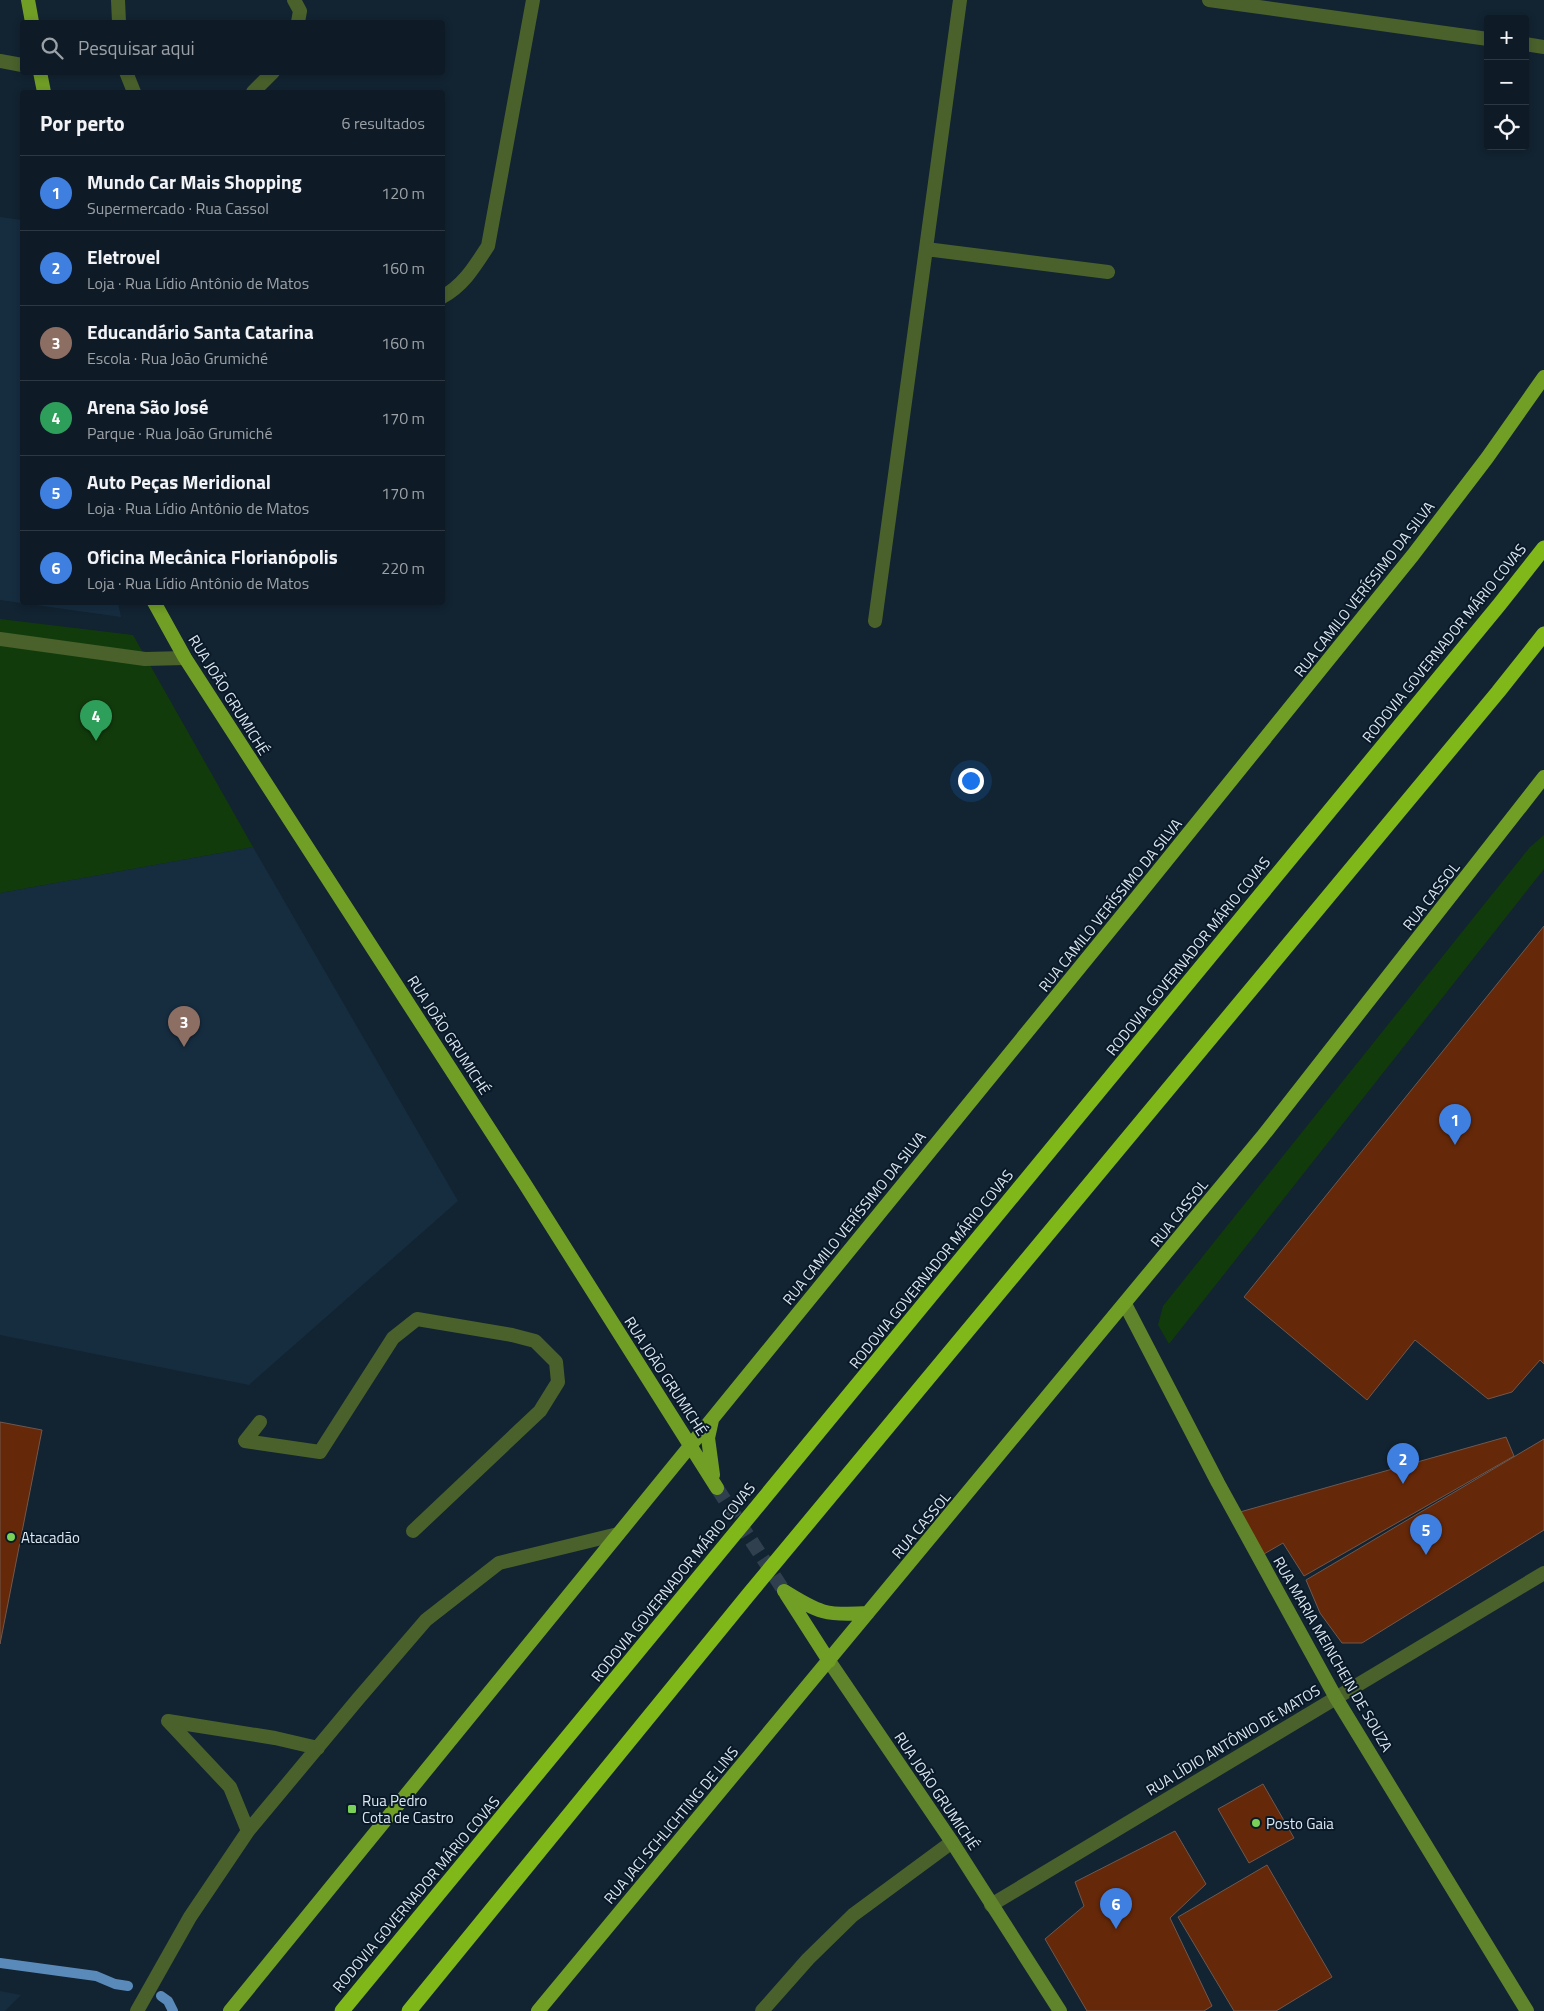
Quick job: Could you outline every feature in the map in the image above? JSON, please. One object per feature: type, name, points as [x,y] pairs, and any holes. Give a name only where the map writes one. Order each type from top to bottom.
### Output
[{"type":"highway","name":"RODOVIA GOVERNADOR MÁRIO COVAS","points":[[342,2011],[1493,613],[1544,548]]},
{"type":"highway","points":[[409,2011],[749,1594],[1479,715],[1544,634]]},
{"type":"main road","points":[[28,0],[32,20]]},
{"type":"main road","points":[[41,75],[44,90]]},
{"type":"main road","name":"RUA CAMILO VERÍSSIMO DA SILVA","points":[[690,1445],[1413,555],[1487,458],[1544,377]]},
{"type":"main road","name":"RUA JOÃO GRUMICHÉ","points":[[156,605],[185,658],[524,1181],[716,1486],[710,1462],[708,1438],[713,1417]]},
{"type":"main road","name":"RUA CASSOL","points":[[830,1661],[1324,1060],[1544,777]]},
{"type":"main road","name":"RUA MARIA MEINCHEIN DE SOUZA","points":[[1125,1304],[1223,1491],[1336,1698],[1527,2011]]},
{"type":"main road","points":[[230,2011],[690,1445]]},
{"type":"main road","name":"RUA JOÃO GRUMICHÉ","points":[[868,1613],[826,1614],[809,1607],[784,1591],[952,1842],[1060,2011]]},
{"type":"main road","name":"RUA JACI SCHLICHTING DE LINS","points":[[538,2011],[830,1661]]},
{"type":"street","points":[[118,0],[119,20]]},
{"type":"street","points":[[294,0],[300,11],[298,20]]},
{"type":"street","points":[[445,295],[455,290],[471,273],[488,246],[533,0]]},
{"type":"street","points":[[875,621],[960,0]]},
{"type":"street","points":[[1209,0],[1484,38]]},
{"type":"street","points":[[1529,45],[1544,47]]},
{"type":"street","points":[[0,61],[20,65]]},
{"type":"street","points":[[127,75],[133,90]]},
{"type":"street","points":[[255,90],[270,75]]},
{"type":"street","points":[[926,249],[1108,272]]},
{"type":"street","points":[[0,639],[146,659],[185,658]]},
{"type":"street","points":[[260,1422],[245,1441],[320,1452],[393,1338],[417,1319],[512,1335],[535,1342],[556,1362],[558,1382],[540,1411],[413,1531]]},
{"type":"street","points":[[137,2011],[190,1917],[248,1831],[426,1620],[499,1563],[618,1534]]},
{"type":"street","name":"RUA LÍDIO ANTÔNIO DE MATOS","points":[[991,1904],[1544,1573]]},
{"type":"street","points":[[248,1831],[230,1787],[168,1721],[275,1738],[318,1748]]},
{"type":"street","points":[[762,2011],[808,1959],[854,1915],[952,1842]]},
{"type":"shaded area","points":[[0,217],[20,220],[20,603],[0,600]]},
{"type":"shaded area","points":[[36,605],[118,605],[121,617]]},
{"type":"shaded area","points":[[253,847],[458,1201],[249,1385],[0,1335],[0,893]]},
{"type":"shaded area","points":[[0,1991],[21,1995],[5,2011],[0,2011]]},
{"type":"green space","points":[[0,619],[133,635],[253,847],[0,893]]},
{"type":"green space","points":[[1544,835],[1544,869],[1169,1344],[1158,1325],[1163,1306],[1530,847]]},
{"type":"building","points":[[1544,926],[1544,1364],[1540,1360],[1512,1392],[1488,1399],[1415,1340],[1367,1400],[1244,1297]]},
{"type":"building","name":"Atacadão","points":[[0,1422],[42,1430],[0,1644]]},
{"type":"building","points":[[1506,1437],[1514,1456],[1304,1576],[1283,1543],[1264,1554],[1240,1512]]},
{"type":"building","points":[[1544,1439],[1544,1530],[1362,1643],[1342,1643],[1320,1613],[1306,1580]]},
{"type":"building","name":"Posto Gaia","points":[[1263,1784],[1294,1838],[1249,1863],[1218,1809]]},
{"type":"building","points":[[1175,1831],[1206,1884],[1170,1918],[1212,2006],[1204,2011],[1087,2011],[1045,1939],[1084,1906],[1075,1882]]},
{"type":"building","points":[[1267,1865],[1332,1977],[1276,2011],[1234,2011],[1178,1917]]},
{"type":"waterway","points":[[0,1963],[96,1976],[115,1984],[128,1986]]},
{"type":"waterway","points":[[161,1996],[168,2001],[173,2011]]},
{"type":"tunnel","points":[[717,1488],[784,1591]]},
{"type":"place","name":"Arena São José","points":[[96,741]]},
{"type":"place","name":"Educandário Santa Catarina","points":[[184,1047]]},
{"type":"place","name":"Mundo Car Mais Shopping","points":[[1455,1145]]},
{"type":"place","name":"Eletrovel","points":[[1403,1484]]},
{"type":"place","name":"Atacadão","points":[[11,1537]]},
{"type":"place","name":"Auto Peças Meridional","points":[[1426,1555]]},
{"type":"place","name":"Rua Pedro Cota de Castro","points":[[352,1809]]},
{"type":"place","name":"Posto Gaia","points":[[1256,1823]]},
{"type":"place","name":"Oficina Mecânica Florianópolis","points":[[1116,1929]]}]
